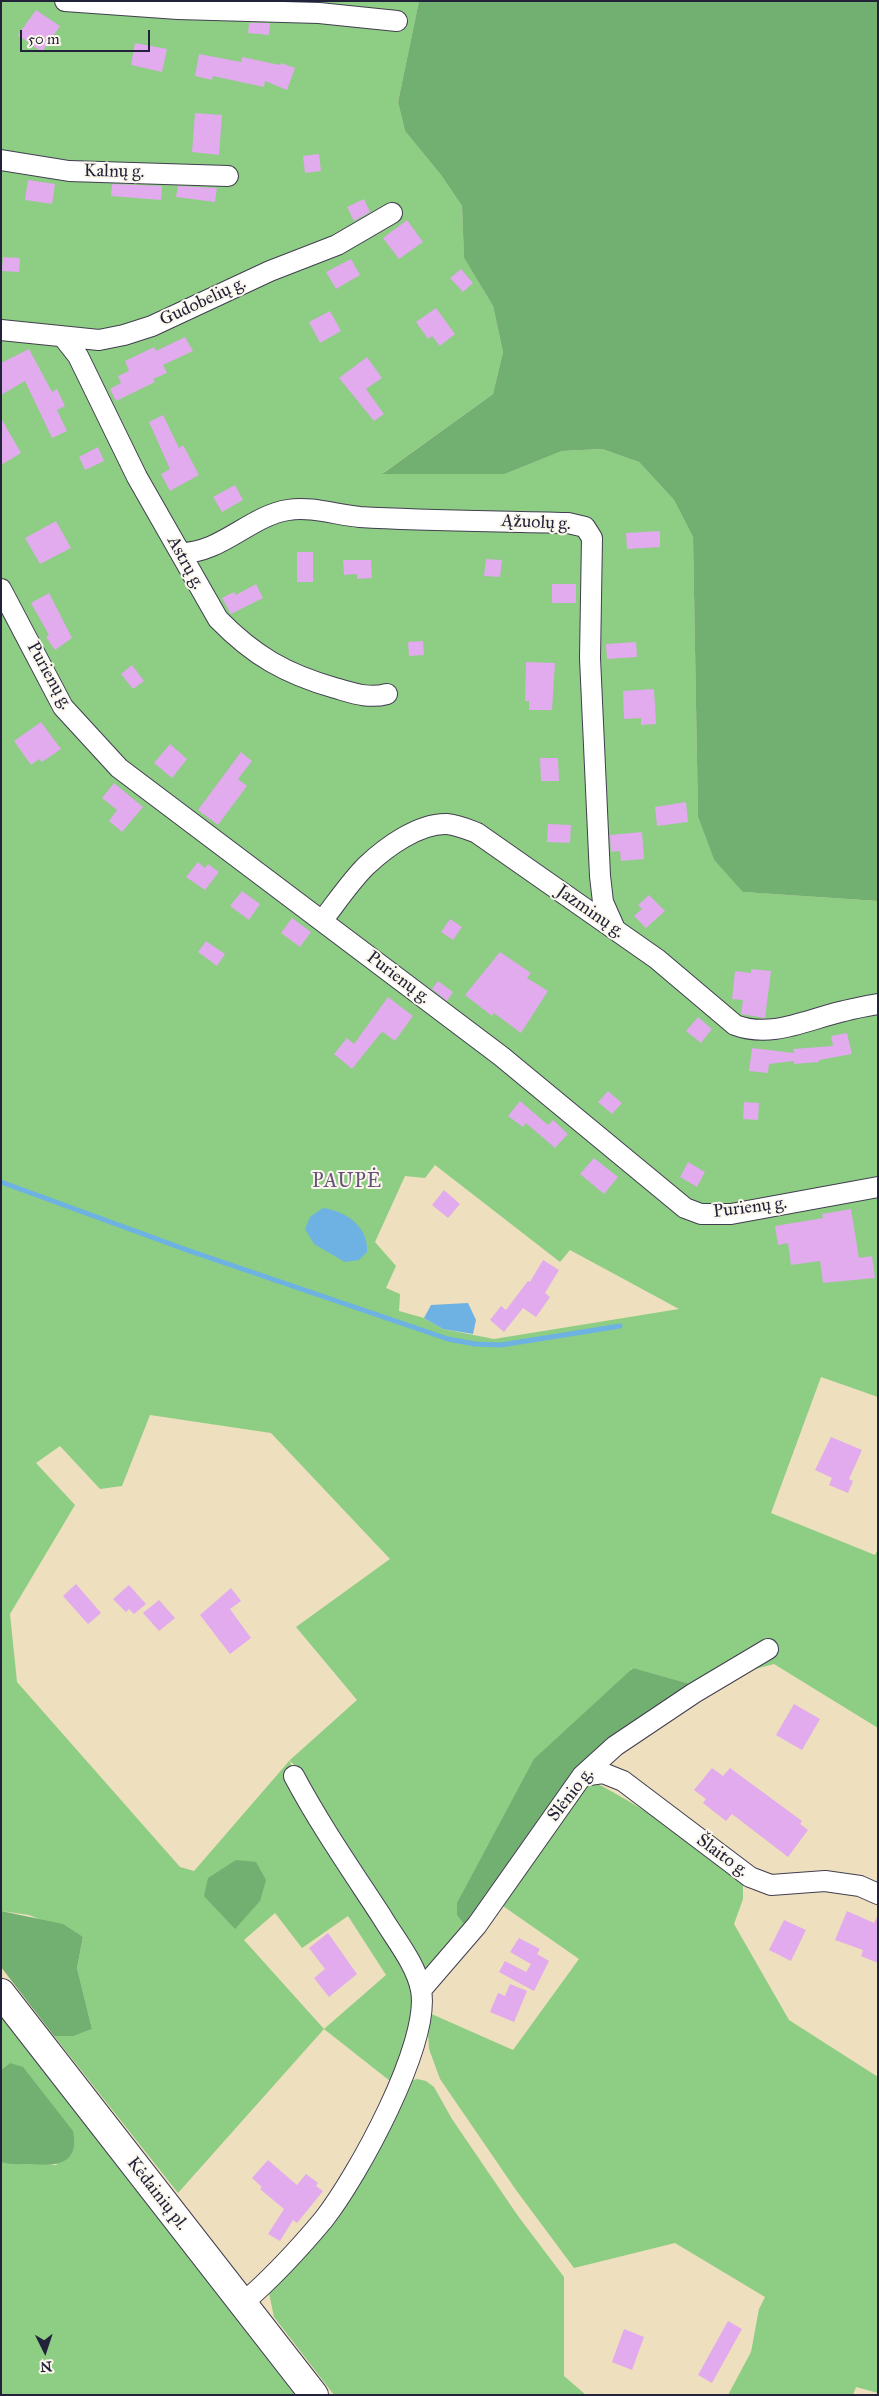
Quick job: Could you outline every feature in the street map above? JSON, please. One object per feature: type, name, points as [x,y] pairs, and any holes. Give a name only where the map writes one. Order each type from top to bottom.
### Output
[{"type":"main road","name":"Kėdainių pl.","points":[[1,1993],[314,2395]]},
{"type":"street","points":[[65,1],[120,6],[245,6],[397,21]]},
{"type":"street","name":"Kalnų g.","points":[[1,160],[69,171],[228,176]]},
{"type":"street","name":"Gudobelių g.","points":[[1,330],[37,332],[63,337],[99,340],[124,336],[152,326],[270,272],[337,245],[392,213]]},
{"type":"street","name":"Astrų g.","points":[[63,337],[78,356],[137,477],[218,619],[231,632],[282,670],[304,679],[363,696],[376,697],[387,694]]},
{"type":"street","name":"Ąžuolų g.","points":[[181,554],[196,552],[218,544],[273,513],[290,510],[359,517],[568,523],[585,527],[592,538],[590,658],[600,876],[603,902],[615,929]]},
{"type":"street","name":"Purienų g.","points":[[1,589],[63,707],[90,739],[119,768],[501,1056],[686,1208],[701,1214],[731,1214],[878,1187]]},
{"type":"street","name":"Jazminų g.","points":[[322,921],[366,866],[413,833],[432,826],[447,824],[460,826],[477,833],[615,929],[656,959],[735,1025],[749,1030],[767,1031],[878,1004]]},
{"type":"street","name":"Slėnio g.","points":[[421,1990],[477,1925],[582,1776],[615,1746],[694,1693],[768,1649]]},
{"type":"street","name":"Šlaito g.","points":[[582,1776],[603,1774],[623,1781],[750,1878],[770,1885],[825,1881],[860,1886],[878,1894]]},
{"type":"street","points":[[243,2303],[269,2281],[324,2219],[362,2162],[402,2078],[418,2035],[421,1990],[404,1952],[305,1797],[294,1776]]},
{"type":"green space","points":[[1,1],[419,1],[398,102],[405,131],[441,175],[462,206],[464,258],[493,306],[503,352],[493,394],[383,473],[505,474],[562,451],[602,449],[639,462],[674,500],[693,537],[698,817],[714,860],[744,892],[878,901],[878,1397],[821,1377],[771,1513],[875,1555],[878,1549],[878,1728],[774,1664],[694,1685],[632,1668],[468,1929],[422,1978],[313,1795],[301,1771],[290,1761],[294,1776],[403,1960],[414,1990],[411,2026],[404,2049],[390,2081],[324,2029],[178,2193],[54,2036],[74,2036],[92,2029],[77,1968],[83,1937],[29,1915],[1,1911]],"holes":[[[435,1165],[560,1262],[570,1250],[679,1309],[494,1339],[443,1329],[424,1318],[399,1311],[400,1294],[386,1288],[396,1266],[375,1242],[405,1176],[425,1178]],[[150,1415],[271,1433],[390,1559],[296,1627],[357,1700],[290,1760],[194,1871],[180,1867],[17,1682],[10,1614],[75,1505],[36,1463],[60,1446],[100,1489],[122,1486]],[[275,1913],[302,1948],[348,1916],[386,1975],[324,2029],[244,1940]]]},
{"type":"green space","points":[[419,1],[878,1],[878,901],[743,892],[714,860],[698,817],[693,537],[674,500],[639,462],[602,449],[562,451],[505,474],[382,474],[493,394],[503,352],[493,306],[464,258],[462,206],[441,175],[405,131],[398,102]]},
{"type":"green space","points":[[633,1668],[694,1685],[582,1776],[503,1906],[475,1938],[457,1915],[457,1903],[534,1759]]},
{"type":"green space","points":[[582,1776],[624,1798],[687,1839],[743,1884],[743,1899],[734,1924],[789,2020],[878,2077],[878,2393],[856,2387],[853,2395],[728,2395],[751,2352],[759,2309],[765,2297],[675,2243],[574,2268],[516,2190],[440,2079],[429,2049],[427,2012],[513,2050],[579,1959],[503,1906]]},
{"type":"green space","points":[[236,1860],[256,1862],[266,1880],[260,1901],[235,1929],[204,1896],[208,1878]]},
{"type":"green space","points":[[1,1911],[63,1924],[83,1937],[77,1968],[92,2029],[74,2036],[54,2036],[1,1967]]},
{"type":"green space","points":[[1,2014],[299,2395],[1,2395],[1,2162],[57,2165],[10,2063],[1,2070]]},
{"type":"green space","points":[[10,2063],[23,2067],[73,2131],[73,2151],[63,2161],[48,2165],[1,2162],[1,2070]]},
{"type":"green space","points":[[417,2079],[426,2081],[434,2087],[452,2119],[518,2216],[564,2277],[564,2376],[586,2395],[334,2395],[274,2317],[269,2293],[410,2081]]},
{"type":"water","points":[[323,1208],[348,1217],[360,1228],[367,1243],[367,1252],[359,1260],[345,1262],[314,1244],[305,1229],[310,1217]]},
{"type":"water","points":[[468,1303],[476,1320],[473,1334],[443,1329],[424,1318],[431,1305]]},
{"type":"building","points":[[36,10],[60,26],[42,52],[18,35]]},
{"type":"building","points":[[249,23],[270,23],[269,35],[248,33]]},
{"type":"building","points":[[135,43],[167,49],[162,72],[131,65]]},
{"type":"building","points":[[199,54],[241,62],[242,57],[280,65],[281,63],[295,68],[287,90],[265,81],[264,87],[213,76],[212,80],[195,76]]},
{"type":"building","points":[[195,113],[222,115],[219,155],[192,152]]},
{"type":"building","points":[[319,154],[321,171],[305,173],[303,156]]},
{"type":"building","points":[[28,180],[55,184],[52,204],[25,200]]},
{"type":"building","points":[[112,184],[162,186],[161,200],[111,196]]},
{"type":"building","points":[[178,186],[217,188],[215,202],[176,197]]},
{"type":"building","points":[[364,199],[370,212],[354,221],[347,207]]},
{"type":"building","points":[[407,220],[423,242],[399,259],[383,238]]},
{"type":"building","points":[[3,257],[20,258],[19,272],[2,271]]},
{"type":"building","points":[[351,259],[360,275],[336,289],[326,272]]},
{"type":"building","points":[[461,269],[473,283],[463,292],[450,278]]},
{"type":"building","points":[[436,308],[455,334],[440,346],[432,336],[428,339],[416,322]]},
{"type":"building","points":[[330,311],[341,331],[320,343],[309,322]]},
{"type":"building","points":[[185,337],[193,351],[163,365],[167,373],[153,379],[155,382],[116,401],[110,389],[121,383],[118,376],[129,371],[125,361],[154,347],[156,351]]},
{"type":"building","points":[[29,349],[52,392],[57,389],[65,406],[57,410],[67,431],[52,438],[25,381],[1,395],[1,363]]},
{"type":"building","points":[[367,357],[382,378],[366,389],[384,414],[374,421],[339,378]]},
{"type":"building","points":[[163,415],[179,448],[183,445],[199,475],[170,491],[161,474],[170,469],[149,422]]},
{"type":"building","points":[[1,418],[21,453],[1,465]]},
{"type":"building","points":[[98,447],[104,461],[85,470],[79,457]]},
{"type":"building","points":[[235,485],[243,500],[222,512],[213,497]]},
{"type":"building","points":[[56,521],[71,548],[40,564],[25,538]]},
{"type":"building","points":[[660,531],[660,547],[627,549],[626,533]]},
{"type":"building","points":[[297,552],[313,552],[313,582],[297,582]]},
{"type":"building","points":[[486,559],[502,560],[500,577],[484,576]]},
{"type":"building","points":[[343,560],[371,560],[372,578],[357,579],[357,574],[344,575]]},
{"type":"building","points":[[256,584],[263,598],[231,614],[222,598],[234,592],[236,595]]},
{"type":"building","points":[[552,584],[576,584],[576,603],[552,603]]},
{"type":"building","points":[[49,593],[72,638],[55,650],[46,637],[49,635],[31,603]]},
{"type":"building","points":[[423,641],[424,655],[409,656],[408,642]]},
{"type":"building","points":[[636,642],[637,657],[607,659],[606,644]]},
{"type":"building","points":[[526,662],[555,663],[552,710],[529,710],[529,701],[525,701]]},
{"type":"building","points":[[132,665],[144,681],[133,689],[121,674]]},
{"type":"building","points":[[654,689],[656,724],[641,725],[641,718],[624,719],[623,691]]},
{"type":"building","points":[[41,722],[61,749],[42,762],[39,759],[31,765],[14,741]]},
{"type":"building","points":[[170,744],[187,759],[172,778],[154,763]]},
{"type":"building","points":[[241,752],[252,761],[238,779],[247,786],[218,825],[198,810]]},
{"type":"building","points":[[540,758],[558,758],[559,781],[541,781]]},
{"type":"building","points":[[114,783],[143,807],[122,832],[109,821],[117,810],[102,798]]},
{"type":"building","points":[[686,802],[688,822],[657,826],[655,807]]},
{"type":"building","points":[[548,824],[571,825],[570,843],[547,842]]},
{"type":"building","points":[[642,832],[644,859],[621,861],[620,851],[611,852],[610,835]]},
{"type":"building","points":[[198,862],[205,868],[208,864],[219,872],[205,890],[186,877]]},
{"type":"building","points":[[242,891],[260,904],[249,920],[230,906]]},
{"type":"building","points":[[649,895],[665,911],[646,928],[634,916],[642,909],[638,905]]},
{"type":"building","points":[[292,918],[311,932],[300,947],[281,933]]},
{"type":"building","points":[[450,919],[462,927],[453,940],[441,932]]},
{"type":"building","points":[[206,941],[225,954],[217,966],[198,952]]},
{"type":"building","points":[[500,952],[531,973],[527,978],[548,991],[521,1033],[494,1013],[492,1016],[465,995]]},
{"type":"building","points":[[751,969],[771,971],[765,1018],[741,1014],[743,1000],[732,999],[735,971],[751,973]]},
{"type":"building","points":[[438,981],[453,992],[447,1001],[432,989]]},
{"type":"building","points":[[388,997],[413,1016],[395,1041],[383,1032],[380,1034],[352,1069],[334,1054],[347,1038],[354,1044]]},
{"type":"building","points":[[698,1017],[712,1029],[701,1043],[686,1031]]},
{"type":"building","points":[[847,1033],[852,1054],[819,1060],[819,1062],[794,1064],[794,1061],[769,1064],[768,1073],[749,1071],[752,1048],[794,1053],[793,1049],[833,1046],[831,1036]]},
{"type":"building","points":[[608,1091],[622,1103],[612,1114],[598,1102]]},
{"type":"building","points":[[520,1101],[548,1125],[553,1120],[568,1134],[555,1148],[526,1123],[523,1127],[508,1116]]},
{"type":"building","points":[[744,1102],[759,1103],[758,1120],[743,1119]]},
{"type":"building","points":[[594,1158],[618,1177],[604,1194],[580,1174]]},
{"type":"building","points":[[688,1162],[705,1172],[697,1187],[680,1177]]},
{"type":"building","points":[[444,1190],[460,1204],[448,1218],[432,1205]]},
{"type":"building","points":[[851,1209],[859,1258],[872,1256],[875,1278],[823,1283],[820,1261],[791,1265],[788,1243],[778,1245],[775,1226],[823,1218],[822,1214]]},
{"type":"building","points":[[543,1260],[559,1270],[545,1293],[550,1297],[536,1317],[523,1308],[504,1332],[490,1320],[501,1306],[506,1310],[528,1281],[530,1282]]},
{"type":"building","points":[[831,1437],[862,1450],[849,1479],[853,1481],[848,1493],[829,1485],[832,1478],[815,1470]]},
{"type":"building","points":[[76,1584],[101,1613],[88,1624],[63,1596]]},
{"type":"building","points":[[129,1585],[146,1604],[134,1614],[129,1609],[126,1612],[113,1599]]},
{"type":"building","points":[[231,1588],[241,1601],[230,1609],[251,1638],[230,1654],[200,1615]]},
{"type":"building","points":[[159,1600],[175,1618],[159,1631],[143,1613]]},
{"type":"building","points":[[794,1704],[820,1719],[802,1750],[776,1735]]},
{"type":"building","points":[[712,1768],[723,1776],[730,1768],[802,1821],[800,1824],[808,1830],[788,1857],[732,1814],[726,1821],[703,1803],[706,1799],[694,1790]]},
{"type":"building","points":[[847,1911],[874,1923],[878,1915],[878,1963],[861,1956],[863,1950],[835,1940]]},
{"type":"building","points":[[784,1920],[806,1930],[791,1961],[769,1950]]},
{"type":"building","points":[[328,1933],[357,1974],[329,1997],[314,1978],[325,1969],[309,1948]]},
{"type":"building","points":[[519,1938],[540,1949],[537,1954],[549,1961],[534,1991],[499,1972],[505,1961],[526,1972],[531,1964],[510,1952]]},
{"type":"building","points":[[510,1984],[527,1991],[514,2022],[490,2012],[498,1993],[505,1996]]},
{"type":"building","points":[[268,2160],[297,2185],[306,2174],[318,2183],[316,2186],[323,2191],[297,2223],[293,2220],[280,2241],[268,2234],[284,2209],[260,2189],[262,2187],[252,2178]]},
{"type":"building","points":[[728,2321],[742,2329],[712,2383],[698,2375]]},
{"type":"building","points":[[624,2329],[644,2337],[632,2370],[612,2362]]},
{"type":"waterway","points":[[1,1182],[187,1250],[448,1339],[475,1344],[501,1345],[620,1326]]},
{"type":"district","name":"PAUPĖ","points":[[347,1182]]}]
